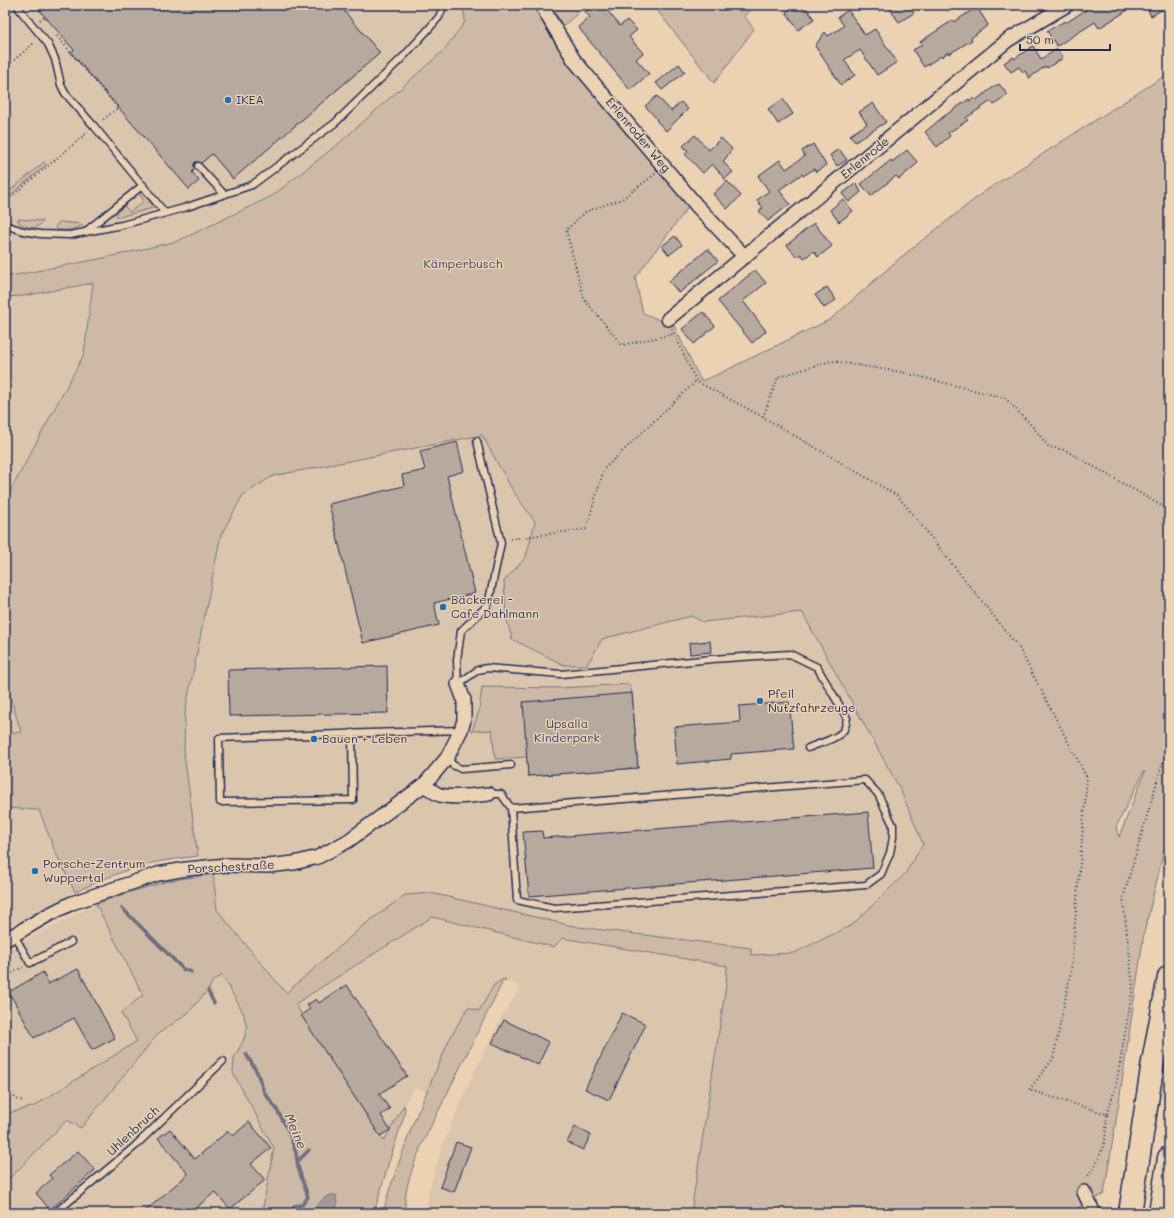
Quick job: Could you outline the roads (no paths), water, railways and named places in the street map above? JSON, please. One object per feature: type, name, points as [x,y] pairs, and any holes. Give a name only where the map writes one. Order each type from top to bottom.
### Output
[{"type":"highway","points":[[1131,1206],[1153,1062],[1169,977]]},
{"type":"highway","points":[[1161,1208],[1169,1158]]},
{"type":"street","name":"Erlenroder Weg","points":[[542,5],[574,60],[697,206],[744,257]]},
{"type":"street","name":"Erlenrode","points":[[668,319],[1008,40],[1067,5]]},
{"type":"street","name":"Porschestraße","points":[[9,938],[72,903],[158,874],[186,869],[227,865],[268,866],[294,863],[318,857],[348,841],[424,785],[447,758],[461,730],[464,720],[464,700],[458,684]]},
{"type":"street","points":[[424,785],[434,792],[444,796],[489,794]]},
{"type":"street","points":[[1084,1192],[1092,1209]]},
{"type":"lane","points":[[18,5],[20,10],[48,44],[55,59],[61,86],[65,94],[94,126],[165,213]]},
{"type":"lane","points":[[5,225],[23,231],[40,234],[70,235],[122,225],[252,185],[335,123],[422,37],[439,17],[444,5]]},
{"type":"lane","points":[[198,166],[224,194]]},
{"type":"lane","points":[[85,232],[143,185]]},
{"type":"lane","points":[[458,684],[457,660],[461,631],[488,605],[501,543],[477,441]]},
{"type":"lane","points":[[458,684],[478,670],[487,668],[561,674],[705,660],[790,654],[817,667],[847,718],[844,729],[840,734],[825,742],[808,748]]},
{"type":"lane","points":[[352,733],[352,800],[220,802],[219,738],[352,733],[461,730]]},
{"type":"lane","points":[[447,758],[453,765],[461,769],[511,765]]},
{"type":"lane","points":[[489,794],[501,794],[511,808],[517,900],[554,908],[866,885],[881,874],[890,853],[893,837],[893,825],[878,794],[865,780],[511,808]]},
{"type":"lane","points":[[9,938],[30,963],[71,942]]},
{"type":"lane","name":"Uhlenbruch","points":[[55,1213],[134,1147],[223,1061]]},
{"type":"waterway","name":"Meine","points":[[122,908],[183,969],[191,972]]},
{"type":"waterway","name":"Meine","points":[[208,991],[214,1003]]},
{"type":"waterway","name":"Meine","points":[[246,1054],[257,1072],[264,1092],[276,1108],[288,1130],[296,1153],[298,1167],[308,1197],[302,1205],[294,1206],[292,1213]]},
{"type":"waterway","points":[[298,1161],[309,1150]]},
{"type":"place","name":"IKEA","points":[[228,100]]},
{"type":"place","name":"Bäckerei - Cafe Dahlmann","points":[[443,607]]},
{"type":"place","name":"Pfeil Nutzfahrzeuge","points":[[760,701]]},
{"type":"place","name":"Bauen + Leben","points":[[314,739]]},
{"type":"place","name":"Porsche-Zentrum Wuppertal","points":[[35,871]]},
{"type":"park label","name":"Kämperbusch","points":[[463,264]]},
{"type":"park label","name":"Upsalla Kinderpark","points":[[567,731]]}]
